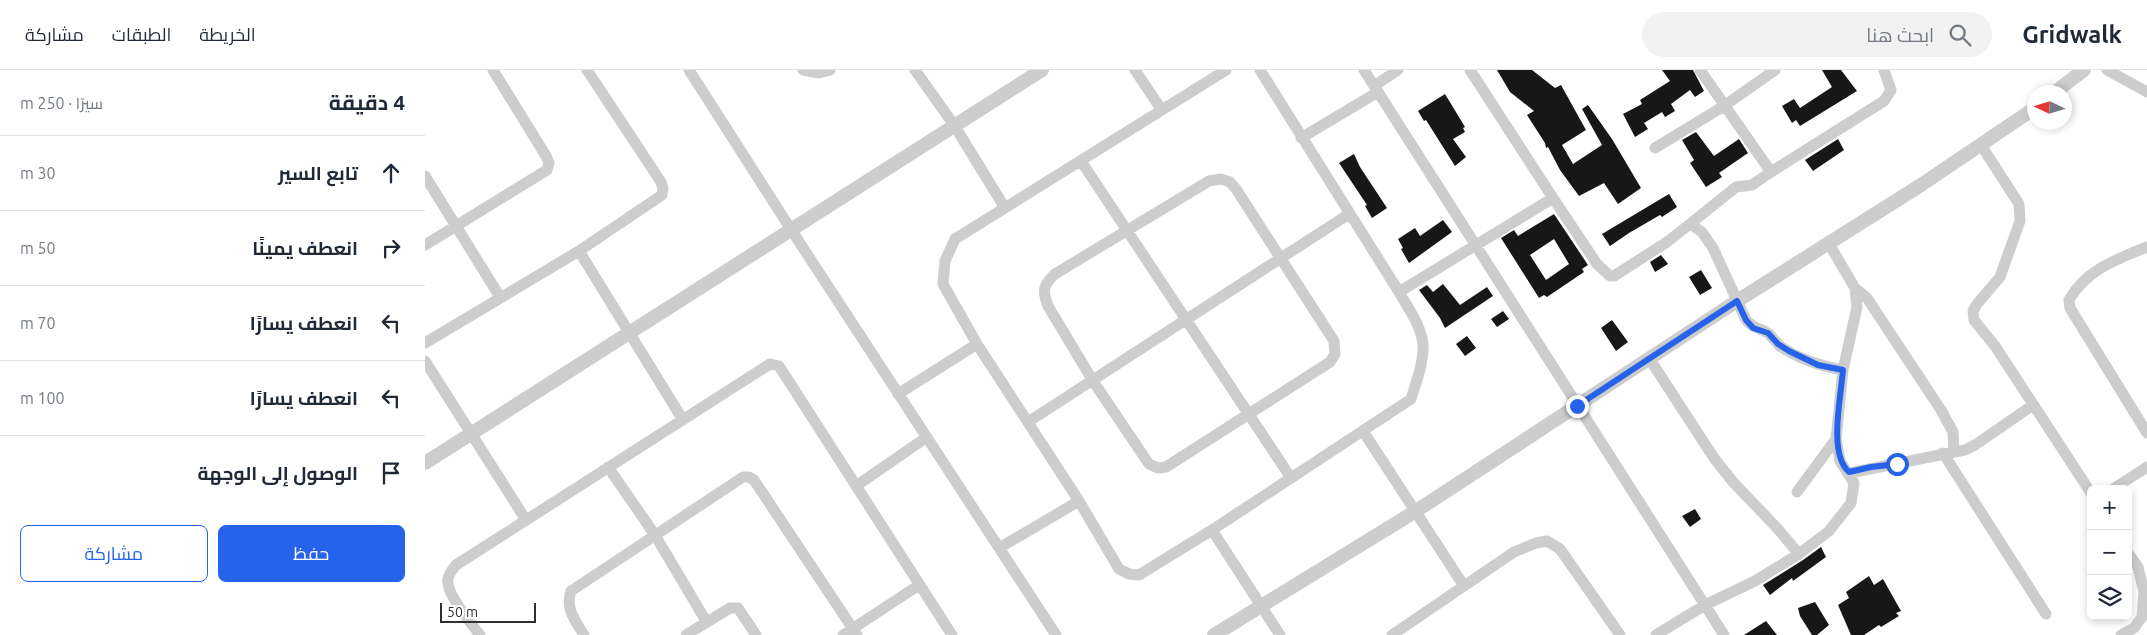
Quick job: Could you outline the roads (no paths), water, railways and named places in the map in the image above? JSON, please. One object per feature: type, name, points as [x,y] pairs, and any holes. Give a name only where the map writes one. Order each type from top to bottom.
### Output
[{"type":"street","points":[[425,245],[547,170],[549,163],[547,156],[493,70]]},
{"type":"street","points":[[425,343],[579,251],[662,195],[663,188],[587,70]]},
{"type":"street","points":[[689,70],[1055,635]]},
{"type":"street","points":[[803,70],[819,73],[830,70]]},
{"type":"street","points":[[915,70],[954,125],[1005,208]]},
{"type":"street","points":[[425,463],[1042,70]]},
{"type":"street","points":[[1135,70],[1161,110]]},
{"type":"street","points":[[1226,70],[955,239],[945,261],[943,284],[977,344],[1079,501],[1119,569],[1129,574],[1139,575],[1411,399],[1420,367],[1423,344],[1416,322],[1260,70]]},
{"type":"street","points":[[1364,70],[1723,635]]},
{"type":"street","points":[[1301,138],[1376,89],[1398,70]]},
{"type":"street","points":[[1470,70],[1597,264],[1610,276],[1614,276],[1667,242],[1736,187],[1752,185],[1884,101],[1891,90],[1884,70]]},
{"type":"street","points":[[1700,70],[1723,106],[1771,172]]},
{"type":"street","points":[[1655,148],[1723,106],[1775,70]]},
{"type":"street","points":[[2064,85],[2084,70]]},
{"type":"street","points":[[2107,70],[2147,92]]},
{"type":"street","points":[[1214,635],[1416,511],[2027,113]]},
{"type":"street","points":[[1981,145],[2019,204],[2020,221],[2000,277],[1977,304],[1973,311],[1974,320],[1995,346],[2087,487]]},
{"type":"street","points":[[1081,161],[1291,478]]},
{"type":"street","points":[[425,176],[500,297]]},
{"type":"street","points":[[1221,179],[1230,182],[1236,189],[1280,258],[1334,341],[1335,354],[1330,362],[1167,467],[1158,468],[1149,464],[1093,381],[1048,306],[1044,294],[1045,283],[1055,274],[1209,181],[1221,179]]},
{"type":"street","points":[[1399,292],[1553,198]]},
{"type":"street","points":[[1028,422],[1349,214]]},
{"type":"street","points":[[1690,224],[1703,232],[1713,248],[1746,320],[1753,328],[1768,333],[1778,344],[1818,365],[1843,370]]},
{"type":"street","points":[[1829,244],[1855,288],[1867,298],[1941,410],[1953,432],[1948,453],[2046,614]]},
{"type":"street","points":[[2147,247],[2114,260],[2087,276],[2069,300],[2070,308],[2147,433]]},
{"type":"street","points":[[579,251],[683,420]]},
{"type":"street","points":[[1656,635],[1705,605],[1755,581],[1799,554],[1829,531],[1851,503],[1854,483],[1849,472],[1840,461],[1836,438],[1843,370],[1857,307],[1855,288]]},
{"type":"street","points":[[898,394],[977,344]]},
{"type":"street","points":[[1649,358],[1714,458],[1799,554]]},
{"type":"street","points":[[425,361],[525,520]]},
{"type":"street","points":[[479,635],[448,589],[451,571],[457,565],[769,364],[779,366],[951,635]]},
{"type":"street","points":[[1849,472],[1948,453],[1975,445],[2033,405]]},
{"type":"street","points":[[1363,431],[1464,586]]},
{"type":"street","points":[[856,486],[927,437]]},
{"type":"street","points":[[1797,492],[1836,438]]},
{"type":"street","points":[[608,467],[655,535],[706,621]]},
{"type":"street","points":[[2119,485],[2147,467]]},
{"type":"street","points":[[584,635],[569,611],[568,600],[571,591],[743,477],[749,477],[754,480],[851,633],[919,585]]},
{"type":"street","points":[[999,548],[1079,501]]},
{"type":"street","points":[[1211,530],[1259,606],[1280,635]]},
{"type":"street","points":[[1392,635],[1514,552],[1536,543],[1547,542],[1560,549],[1620,635]]},
{"type":"street","points":[[2121,635],[2133,628],[2142,617],[2144,592],[2138,567],[2132,559]]},
{"type":"street","points":[[686,635],[729,608],[738,608],[756,635]]}]
